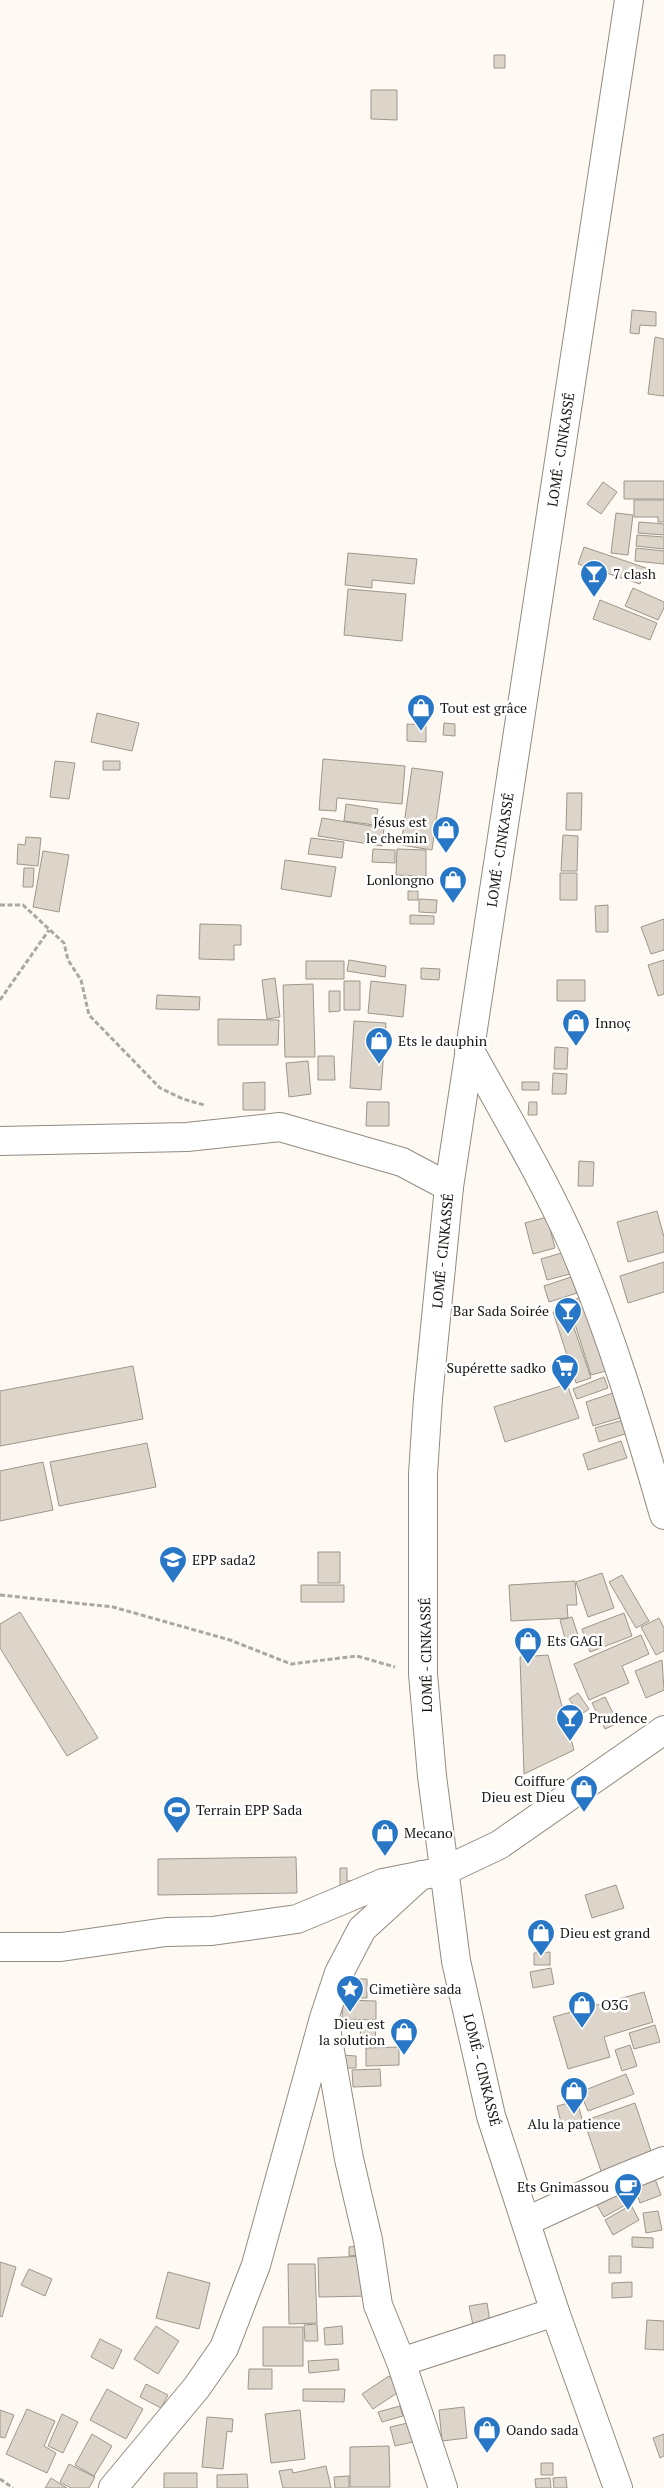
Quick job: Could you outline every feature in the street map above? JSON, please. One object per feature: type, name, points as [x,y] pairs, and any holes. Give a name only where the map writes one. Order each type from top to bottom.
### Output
[{"type":"main road","name":"LOMÉ - CINKASSÉ","points":[[618,2488],[555,2312],[527,2221],[491,2116],[456,1961],[433,1873],[432,1776],[423,1674],[423,1474],[428,1398],[449,1187],[629,0]]},
{"type":"main road","points":[[470,1050],[526,1150],[573,1246],[625,1382],[664,1515]]},
{"type":"main road","points":[[0,1141],[187,1137],[280,1127],[402,1162],[449,1187]]},
{"type":"main road","points":[[0,1947],[61,1947],[166,1932],[212,1931],[297,1919],[383,1884],[433,1873],[499,1845],[664,1730]]},
{"type":"main road","points":[[113,2488],[197,2387],[224,2348],[256,2265],[324,2018],[339,1973],[362,1929],[433,1873]]},
{"type":"main road","points":[[324,2018],[349,2159],[368,2240],[378,2305],[401,2362],[443,2488]]},
{"type":"main road","points":[[527,2221],[610,2183],[664,2162]]},
{"type":"main road","points":[[401,2362],[555,2312]]},
{"type":"path","points":[[0,905],[23,905],[64,943],[68,960],[81,980],[89,1015],[160,1088],[183,1099],[204,1105]]},
{"type":"path","points":[[0,1000],[49,930]]},
{"type":"path","points":[[0,1595],[113,1607],[230,1640],[290,1664],[357,1656],[423,1674]]},
{"type":"path","points":[[0,2479],[13,2488]]},
{"type":"building","points":[[494,55],[505,55],[505,68],[494,68]]},
{"type":"building","points":[[371,90],[397,90],[397,120],[371,119]]},
{"type":"building","points":[[632,310],[656,312],[656,326],[640,325],[639,334],[630,333]]},
{"type":"building","points":[[655,337],[664,339],[664,396],[648,394]]},
{"type":"building","points":[[624,481],[664,481],[664,499],[624,499]]},
{"type":"building","points":[[603,482],[617,492],[601,514],[587,504]]},
{"type":"building","points":[[634,500],[664,500],[664,522],[658,522],[658,517],[634,517]]},
{"type":"building","points":[[616,513],[633,515],[628,555],[611,553]]},
{"type":"building","points":[[639,522],[664,524],[664,535],[638,533]]},
{"type":"building","points":[[637,535],[664,537],[664,549],[636,546]]},
{"type":"building","points":[[584,547],[646,568],[640,584],[578,564]]},
{"type":"building","points":[[636,548],[664,551],[664,564],[635,561]]},
{"type":"building","points":[[348,553],[417,559],[414,584],[372,580],[372,588],[345,585]]},
{"type":"building","points":[[633,588],[664,602],[664,608],[658,620],[625,606]]},
{"type":"building","points":[[348,589],[406,594],[402,641],[344,635]]},
{"type":"building","points":[[600,600],[657,623],[650,640],[593,619]]},
{"type":"building","points":[[97,713],[139,723],[132,751],[91,742]]},
{"type":"building","points":[[444,723],[455,724],[455,736],[443,735]]},
{"type":"building","points":[[407,724],[426,725],[426,742],[407,741]]},
{"type":"building","points":[[323,759],[405,766],[402,804],[337,798],[336,811],[319,810]]},
{"type":"building","points":[[55,761],[75,763],[69,799],[50,797]]},
{"type":"building","points":[[103,761],[120,761],[120,770],[103,770]]},
{"type":"building","points":[[412,768],[443,772],[432,850],[401,845]]},
{"type":"building","points":[[567,793],[582,793],[581,830],[566,830]]},
{"type":"building","points":[[346,804],[378,809],[375,825],[344,821]]},
{"type":"building","points":[[322,818],[384,828],[382,846],[318,836]]},
{"type":"building","points":[[563,835],[578,836],[577,871],[561,871]]},
{"type":"building","points":[[26,837],[41,838],[38,866],[17,864],[18,844],[25,845]]},
{"type":"building","points":[[311,838],[344,842],[342,858],[308,854]]},
{"type":"building","points":[[373,849],[395,850],[395,863],[372,862]]},
{"type":"building","points":[[397,849],[426,850],[426,876],[396,875]]},
{"type":"building","points":[[43,851],[69,855],[59,912],[33,907]]},
{"type":"building","points":[[285,860],[336,867],[331,897],[281,889]]},
{"type":"building","points":[[24,868],[34,868],[33,887],[23,887]]},
{"type":"building","points":[[560,873],[577,873],[577,900],[560,900]]},
{"type":"building","points":[[395,877],[415,878],[414,887],[395,886]]},
{"type":"building","points":[[408,891],[418,891],[418,900],[408,900]]},
{"type":"building","points":[[419,899],[437,900],[436,913],[419,912]]},
{"type":"building","points":[[608,905],[608,932],[596,932],[595,906]]},
{"type":"building","points":[[410,915],[434,916],[434,924],[410,924]]},
{"type":"building","points":[[664,919],[664,950],[651,954],[641,927]]},
{"type":"building","points":[[200,924],[241,925],[241,945],[234,945],[234,960],[199,959]]},
{"type":"building","points":[[349,960],[386,966],[385,977],[347,971]]},
{"type":"building","points":[[664,960],[664,994],[658,996],[648,965]]},
{"type":"building","points":[[306,961],[344,961],[344,979],[306,979]]},
{"type":"building","points":[[421,968],[440,969],[439,980],[421,979]]},
{"type":"building","points":[[275,978],[280,1017],[267,1019],[262,980]]},
{"type":"building","points":[[557,980],[585,980],[585,1001],[557,1001]]},
{"type":"building","points":[[344,981],[360,981],[360,1010],[344,1010]]},
{"type":"building","points":[[371,981],[406,985],[403,1017],[368,1013]]},
{"type":"building","points":[[313,984],[315,1057],[285,1057],[283,985]]},
{"type":"building","points":[[329,991],[340,991],[340,1011],[329,1012]]},
{"type":"building","points":[[157,995],[200,997],[199,1010],[156,1009]]},
{"type":"building","points":[[218,1019],[279,1020],[278,1045],[218,1045]]},
{"type":"building","points":[[354,1021],[386,1023],[381,1090],[350,1088]]},
{"type":"building","points":[[555,1047],[568,1048],[567,1069],[554,1069]]},
{"type":"building","points":[[318,1056],[334,1056],[335,1080],[318,1080]]},
{"type":"building","points":[[308,1061],[311,1094],[289,1097],[286,1063]]},
{"type":"building","points":[[553,1073],[567,1074],[566,1094],[552,1094]]},
{"type":"building","points":[[265,1082],[265,1110],[243,1110],[243,1083]]},
{"type":"building","points":[[522,1082],[539,1082],[539,1090],[522,1090]]},
{"type":"building","points":[[367,1102],[389,1102],[389,1126],[366,1126]]},
{"type":"building","points":[[529,1102],[537,1102],[537,1115],[528,1115]]},
{"type":"building","points":[[579,1161],[594,1162],[593,1186],[578,1186]]},
{"type":"building","points":[[657,1211],[664,1237],[664,1252],[628,1262],[617,1222]]},
{"type":"building","points":[[547,1217],[555,1248],[533,1254],[525,1223]]},
{"type":"building","points":[[565,1252],[570,1274],[547,1280],[541,1259]]},
{"type":"building","points":[[664,1262],[664,1292],[628,1303],[620,1276]]},
{"type":"building","points":[[571,1277],[577,1293],[549,1302],[544,1286]]},
{"type":"building","points":[[582,1297],[606,1371],[591,1375],[568,1302]]},
{"type":"building","points":[[567,1307],[591,1378],[576,1383],[553,1312]]},
{"type":"building","points":[[133,1366],[143,1419],[0,1446],[0,1391]]},
{"type":"building","points":[[604,1377],[608,1388],[577,1399],[573,1389]]},
{"type":"building","points":[[567,1384],[579,1418],[505,1442],[494,1407]]},
{"type":"building","points":[[613,1393],[620,1418],[593,1426],[586,1402]]},
{"type":"building","points":[[627,1419],[631,1432],[599,1442],[595,1428]]},
{"type":"building","points":[[621,1441],[627,1458],[588,1470],[583,1454]]},
{"type":"building","points":[[147,1443],[156,1487],[59,1506],[50,1462]]},
{"type":"building","points":[[43,1462],[53,1510],[0,1521],[0,1471]]},
{"type":"building","points":[[318,1552],[340,1552],[340,1583],[318,1583]]},
{"type":"building","points":[[602,1573],[614,1608],[588,1617],[576,1582]]},
{"type":"building","points":[[622,1575],[649,1621],[636,1628],[609,1582]]},
{"type":"building","points":[[575,1581],[577,1605],[567,1605],[568,1618],[511,1621],[509,1585]]},
{"type":"building","points":[[301,1585],[344,1585],[344,1602],[301,1602]]},
{"type":"building","points":[[20,1612],[98,1738],[67,1756],[0,1648],[0,1624]]},
{"type":"building","points":[[624,1613],[632,1636],[590,1652],[582,1629]]},
{"type":"building","points":[[572,1617],[579,1638],[566,1642],[560,1620]]},
{"type":"building","points":[[659,1618],[664,1628],[664,1651],[656,1655],[641,1627]]},
{"type":"building","points":[[641,1635],[649,1654],[622,1666],[629,1683],[589,1700],[574,1664]]},
{"type":"building","points":[[548,1655],[574,1750],[524,1774],[520,1657]]},
{"type":"building","points":[[662,1660],[664,1690],[646,1698],[635,1671]]},
{"type":"building","points":[[578,1693],[589,1709],[580,1715],[569,1699]]},
{"type":"building","points":[[605,1697],[618,1723],[605,1729],[592,1703]]},
{"type":"building","points":[[296,1857],[297,1893],[158,1895],[158,1859]]},
{"type":"building","points":[[340,1868],[347,1868],[347,1881],[357,1881],[340,1887]]},
{"type":"building","points":[[616,1885],[624,1908],[592,1918],[585,1895]]},
{"type":"building","points":[[550,1952],[550,1965],[534,1965],[534,1953]]},
{"type":"building","points":[[551,1968],[554,1984],[533,1988],[530,1972]]},
{"type":"building","points":[[349,1979],[367,1979],[367,1998],[349,1998]]},
{"type":"building","points":[[644,1992],[653,2022],[604,2037],[610,2057],[568,2069],[553,2017]]},
{"type":"building","points":[[343,2000],[376,2001],[376,2020],[342,2019]]},
{"type":"building","points":[[361,2025],[376,2026],[375,2039],[360,2038]]},
{"type":"building","points":[[655,2025],[660,2042],[634,2049],[629,2033]]},
{"type":"building","points":[[630,2045],[637,2066],[622,2071],[615,2050]]},
{"type":"building","points":[[399,2047],[399,2065],[366,2066],[366,2048]]},
{"type":"building","points":[[341,2055],[356,2056],[356,2068],[341,2068]]},
{"type":"building","points":[[380,2069],[381,2086],[353,2087],[352,2070]]},
{"type":"building","points":[[626,2074],[634,2094],[588,2111],[580,2092]]},
{"type":"building","points":[[577,2101],[584,2126],[563,2131],[557,2106]]},
{"type":"building","points":[[635,2103],[654,2160],[603,2177],[584,2121]]},
{"type":"building","points":[[655,2179],[661,2195],[640,2203],[634,2186]]},
{"type":"building","points":[[623,2191],[629,2203],[604,2217],[597,2205]]},
{"type":"building","points":[[631,2205],[639,2220],[613,2235],[605,2220]]},
{"type":"building","points":[[658,2211],[662,2230],[646,2233],[643,2213]]},
{"type":"building","points":[[632,2237],[653,2238],[653,2248],[632,2247]]},
{"type":"building","points":[[359,2246],[359,2255],[349,2256],[349,2247]]},
{"type":"building","points":[[368,2256],[369,2296],[319,2297],[318,2258]]},
{"type":"building","points":[[609,2256],[621,2256],[621,2273],[609,2273]]},
{"type":"building","points":[[0,2262],[16,2267],[2,2317],[0,2316]]},
{"type":"building","points":[[288,2264],[315,2264],[317,2323],[289,2324]]},
{"type":"building","points":[[29,2269],[52,2279],[45,2296],[21,2285]]},
{"type":"building","points":[[168,2272],[210,2283],[199,2329],[156,2318]]},
{"type":"building","points":[[632,2282],[632,2297],[612,2298],[612,2283]]},
{"type":"building","points":[[487,2303],[490,2322],[473,2325],[469,2306]]},
{"type":"building","points":[[647,2320],[664,2321],[664,2350],[645,2349]]},
{"type":"building","points":[[317,2324],[318,2341],[305,2341],[304,2325]]},
{"type":"building","points":[[156,2326],[179,2341],[158,2374],[134,2359]]},
{"type":"building","points":[[342,2326],[343,2344],[325,2345],[324,2328]]},
{"type":"building","points":[[263,2327],[303,2327],[303,2366],[263,2366]]},
{"type":"building","points":[[100,2339],[122,2350],[113,2369],[91,2357]]},
{"type":"building","points":[[338,2359],[339,2370],[309,2373],[308,2361]]},
{"type":"building","points":[[249,2369],[272,2369],[272,2389],[248,2389]]},
{"type":"building","points":[[389,2376],[400,2391],[373,2409],[362,2394]]},
{"type":"building","points":[[146,2384],[168,2395],[161,2408],[140,2397]]},
{"type":"building","points":[[107,2389],[143,2409],[126,2439],[90,2420]]},
{"type":"building","points":[[303,2389],[345,2389],[344,2402],[303,2401]]},
{"type":"building","points":[[400,2406],[403,2416],[382,2422],[378,2412]]},
{"type":"building","points":[[464,2407],[467,2438],[442,2441],[439,2410]]},
{"type":"building","points":[[27,2409],[55,2421],[44,2446],[56,2453],[47,2473],[6,2454]]},
{"type":"building","points":[[0,2410],[14,2415],[5,2438],[0,2437]]},
{"type":"building","points":[[300,2410],[305,2459],[271,2463],[265,2414]]},
{"type":"building","points":[[62,2414],[78,2422],[63,2453],[48,2446]]},
{"type":"building","points":[[207,2417],[233,2419],[232,2432],[227,2431],[223,2469],[202,2467]]},
{"type":"building","points":[[412,2422],[417,2441],[395,2446],[390,2427]]},
{"type":"building","points":[[92,2434],[112,2446],[94,2476],[75,2465]]},
{"type":"building","points":[[664,2434],[664,2456],[660,2458],[653,2438]]},
{"type":"building","points":[[389,2446],[390,2487],[350,2487],[350,2447]]},
{"type":"building","points":[[541,2463],[553,2463],[553,2475],[541,2475]]},
{"type":"building","points":[[69,2464],[95,2477],[89,2488],[71,2488],[60,2482]]},
{"type":"building","points":[[326,2466],[331,2488],[283,2488],[279,2471],[292,2469],[293,2473]]},
{"type":"building","points":[[164,2473],[197,2473],[197,2488],[164,2488]]},
{"type":"building","points":[[247,2474],[248,2488],[217,2488],[217,2475]]},
{"type":"building","points":[[349,2476],[349,2488],[335,2488],[334,2477]]},
{"type":"building","points":[[566,2477],[567,2488],[554,2488],[553,2478]]},
{"type":"building","points":[[51,2478],[67,2488],[45,2488]]},
{"type":"building","points":[[550,2478],[551,2488],[536,2488],[535,2479]]},
{"type":"place","name":"7 clash","points":[[594,598]]},
{"type":"place","name":"Tout est grâce","points":[[421,732]]},
{"type":"place","name":"Jésus est le chemin","points":[[446,854]]},
{"type":"place","name":"Lonlongno","points":[[453,904]]},
{"type":"place","name":"Innoç","points":[[576,1047]]},
{"type":"place","name":"Ets le dauphin","points":[[379,1065]]},
{"type":"place","name":"Bar Sada Soirée","points":[[568,1335]]},
{"type":"place","name":"Supérette sadko","points":[[565,1392]]},
{"type":"place","name":"EPP sada2","points":[[173,1584]]},
{"type":"place","name":"Ets GAGI","points":[[528,1665]]},
{"type":"place","name":"Prudence","points":[[570,1742]]},
{"type":"place","name":"Coiffure Dieu est Dieu","points":[[584,1813]]},
{"type":"place","name":"Terrain EPP Sada","points":[[177,1834]]},
{"type":"place","name":"Mecano","points":[[385,1857]]},
{"type":"place","name":"Dieu est grand","points":[[541,1957]]},
{"type":"place","name":"Cimetière sada","points":[[350,2013]]},
{"type":"place","name":"O3G","points":[[582,2029]]},
{"type":"place","name":"Dieu est la solution","points":[[404,2056]]},
{"type":"place","name":"Alu la patience","points":[[574,2115]]},
{"type":"place","name":"Ets Gnimassou","points":[[628,2211]]},
{"type":"place","name":"Oando sada","points":[[487,2454]]}]
